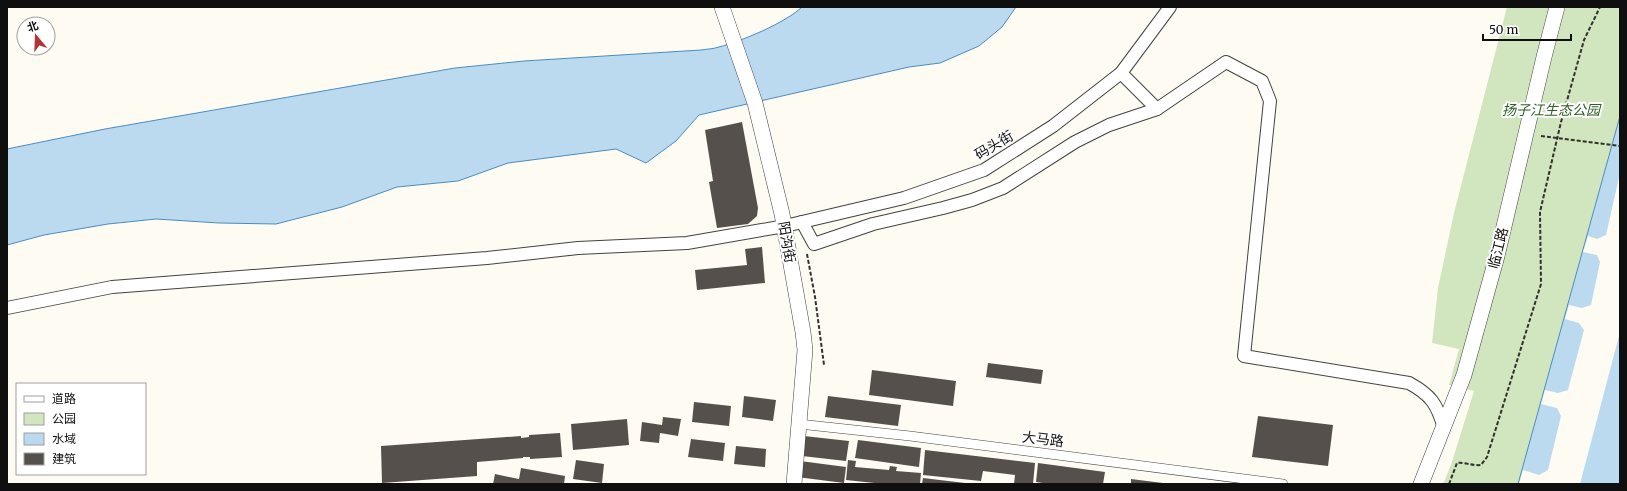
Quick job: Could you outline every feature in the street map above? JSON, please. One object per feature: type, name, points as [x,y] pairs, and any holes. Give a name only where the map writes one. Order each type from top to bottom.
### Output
[{"type":"street","name":"阳沟街","points":[[722,7],[755,103],[785,226],[804,350],[794,484]]},
{"type":"street","name":"码头街","points":[[7,308],[112,287],[479,258],[578,248],[687,242],[785,226],[904,198],[984,170],[1053,126],[1121,73],[1170,7]]},
{"type":"street","name":"临江路","points":[[1421,484],[1464,375],[1497,256],[1557,7]]},
{"type":"street","points":[[802,222],[814,244],[873,224],[972,200],[1003,188],[1075,142],[1109,125],[1157,109],[1226,62],[1262,80],[1270,101],[1244,356],[1410,383],[1425,392],[1439,411],[1444,428]]},
{"type":"street","points":[[1121,73],[1157,109]]},
{"type":"street","name":"大马路","points":[[799,424],[910,436],[1284,484]]},
{"type":"path","points":[[1449,484],[1457,463],[1462,462],[1477,466],[1481,465],[1487,457],[1540,284],[1540,212],[1584,40],[1600,7]]},
{"type":"path","points":[[1541,136],[1620,146]]},
{"type":"path","points":[[807,252],[815,297],[824,365]]},
{"type":"green space","name":"扬子江生态公园","points":[[1507,7],[1620,7],[1620,116],[1518,484],[1443,484],[1451,465],[1474,391],[1449,385],[1459,349],[1432,343],[1438,288],[1454,213]]},
{"type":"water","points":[[802,7],[1016,7],[1002,27],[979,46],[940,63],[909,67],[699,115],[676,141],[646,163],[616,149],[508,163],[458,181],[397,187],[342,207],[276,224],[219,223],[156,219],[108,224],[44,235],[7,245],[7,149],[105,129],[455,68],[524,61],[714,48],[763,31],[785,19]]},
{"type":"water","points":[[1620,116],[1620,484],[1518,484]]},
{"type":"pier","points":[[1620,173],[1620,332],[1580,484],[1519,484],[1523,470],[1539,475],[1548,470],[1561,416],[1557,408],[1541,404],[1545,390],[1558,393],[1568,390],[1584,330],[1579,323],[1565,319],[1569,305],[1582,308],[1591,305],[1600,262],[1597,255],[1583,252],[1588,236],[1597,239],[1606,235]]},
{"type":"building","points":[[742,122],[758,208],[757,216],[748,224],[717,228],[709,182],[713,181],[705,130]]},
{"type":"building","points":[[762,247],[765,283],[697,290],[695,270],[747,265],[745,249]]},
{"type":"building","points":[[988,363],[1043,370],[1041,384],[986,377]]},
{"type":"building","points":[[872,370],[956,381],[953,406],[869,395]]},
{"type":"building","points":[[744,396],[776,400],[773,421],[742,417]]},
{"type":"building","points":[[828,396],[901,405],[898,426],[825,417]]},
{"type":"building","points":[[694,402],[731,406],[729,426],[692,422]]},
{"type":"building","points":[[1258,416],[1333,425],[1328,466],[1252,457]]},
{"type":"building","points":[[663,417],[681,419],[678,436],[660,433],[659,443],[640,441],[642,422],[662,425]]},
{"type":"building","points":[[627,419],[629,445],[573,450],[571,424]]},
{"type":"building","points":[[560,433],[562,457],[530,459],[530,457],[523,457],[477,462],[477,476],[382,483],[381,446],[521,436],[521,438],[529,437],[529,435]]},
{"type":"building","points":[[804,436],[849,441],[846,461],[802,456]]},
{"type":"building","points":[[691,439],[725,443],[723,461],[688,457]]},
{"type":"building","points":[[858,440],[921,448],[919,467],[855,458]]},
{"type":"building","points":[[736,446],[766,449],[765,467],[734,464]]},
{"type":"building","points":[[925,450],[1035,463],[1033,484],[1014,484],[1015,475],[983,471],[981,481],[923,475]]},
{"type":"building","points":[[576,460],[604,464],[602,483],[573,479]]},
{"type":"building","points":[[848,460],[856,461],[855,467],[889,470],[890,466],[897,467],[896,471],[921,473],[920,484],[884,484],[846,480]]},
{"type":"building","points":[[800,461],[846,467],[844,483],[797,477]]},
{"type":"building","points":[[1038,463],[1105,472],[1103,484],[1049,484],[1036,482]]},
{"type":"building","points":[[521,468],[565,476],[564,484],[493,484],[495,474],[519,479]]},
{"type":"building","points":[[923,478],[965,483],[965,484],[922,484]]},
{"type":"building","points":[[1131,479],[1163,483],[1163,484],[1131,484]]}]
